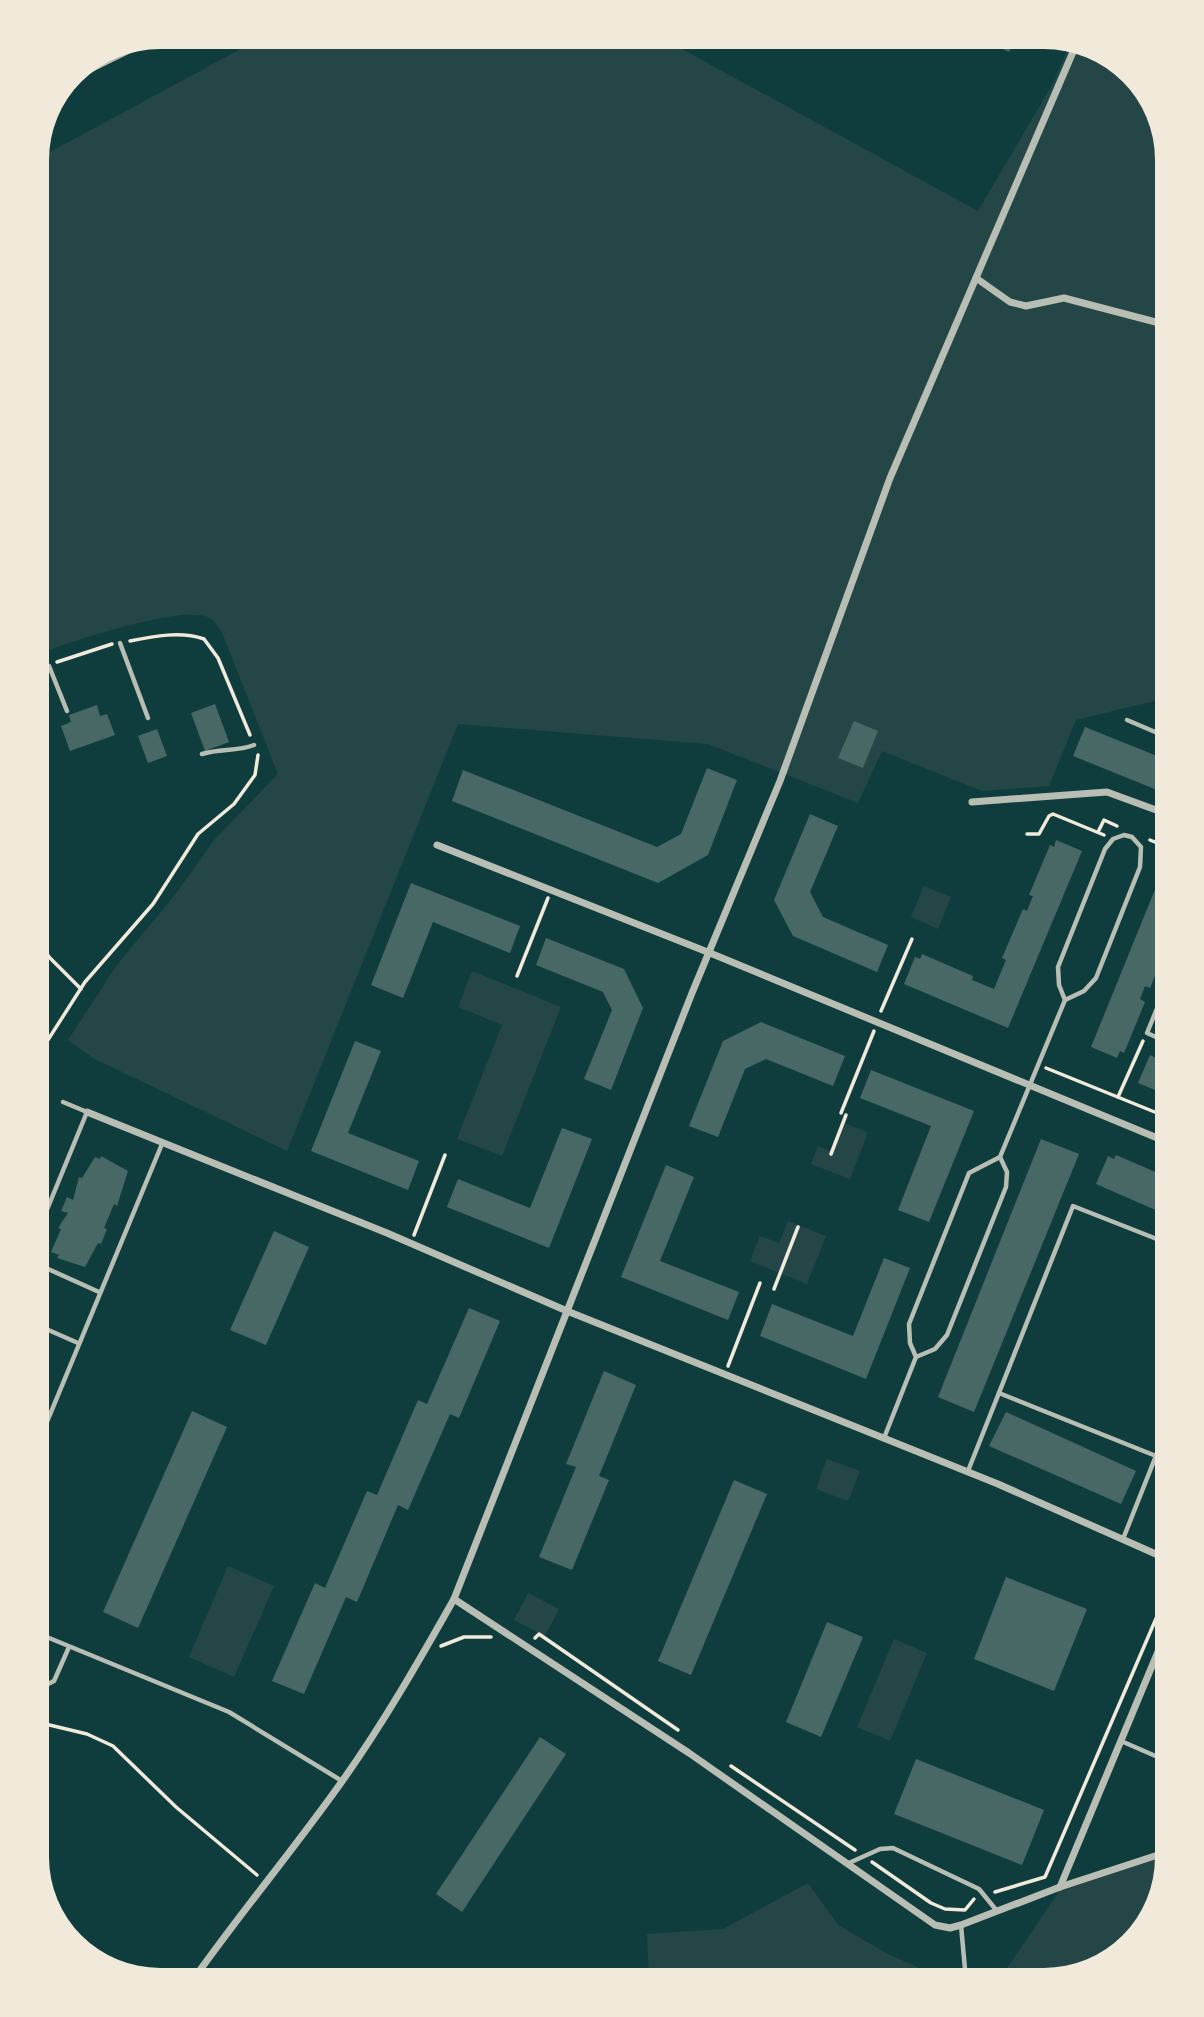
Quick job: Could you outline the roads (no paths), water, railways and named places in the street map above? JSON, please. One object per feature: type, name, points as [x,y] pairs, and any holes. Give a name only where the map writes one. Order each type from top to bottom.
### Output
[{"type":"street","points":[[202,1968],[342,1781],[408,1682],[454,1599],[780,780],[890,478],[1073,53]]},
{"type":"street","points":[[976,278],[1010,302],[1026,306],[1064,298],[1155,322]]},
{"type":"street","points":[[972,802],[1107,792],[1155,810]]},
{"type":"street","points":[[437,845],[710,953],[1155,1137]]},
{"type":"street","points":[[88,1112],[410,1243],[567,1311],[967,1472],[1155,1554]]},
{"type":"street","points":[[454,1599],[849,1863],[935,1925],[950,1928],[961,1925],[1060,1887],[1155,1856]]},
{"type":"street","points":[[1060,1887],[1155,1659]]},
{"type":"lane","points":[[120,643],[148,719]]},
{"type":"lane","points":[[49,666],[67,710]]},
{"type":"lane","points":[[1127,720],[1155,732]]},
{"type":"lane","points":[[202,754],[221,747],[238,751],[254,745]]},
{"type":"lane","points":[[884,1438],[916,1357],[910,1343],[909,1324],[970,1173],[1000,1157],[1065,1000],[1083,991],[1096,978],[1143,856],[1138,842],[1124,835],[1113,839],[1105,849],[1058,967],[1059,985],[1065,1000]]},
{"type":"lane","points":[[1155,1013],[1147,1033],[1155,1037]]},
{"type":"lane","points":[[49,1205],[88,1112],[63,1102]]},
{"type":"lane","points":[[49,1416],[162,1144]]},
{"type":"lane","points":[[916,1357],[935,1349],[947,1335],[1006,1187],[1006,1172],[1000,1157]]},
{"type":"lane","points":[[967,1472],[1073,1206],[1155,1238]]},
{"type":"lane","points":[[49,1269],[99,1292]]},
{"type":"lane","points":[[49,1330],[78,1343]]},
{"type":"lane","points":[[999,1393],[1155,1456]]},
{"type":"lane","points":[[1123,1539],[1155,1459]]},
{"type":"lane","points":[[49,1638],[229,1712],[342,1781]]},
{"type":"lane","points":[[49,1684],[54,1681],[69,1647]]},
{"type":"lane","points":[[1121,1741],[1155,1756]]},
{"type":"lane","points":[[849,1863],[880,1849],[893,1848],[979,1889],[997,1911]]},
{"type":"lane","points":[[961,1925],[965,1968]]}]
